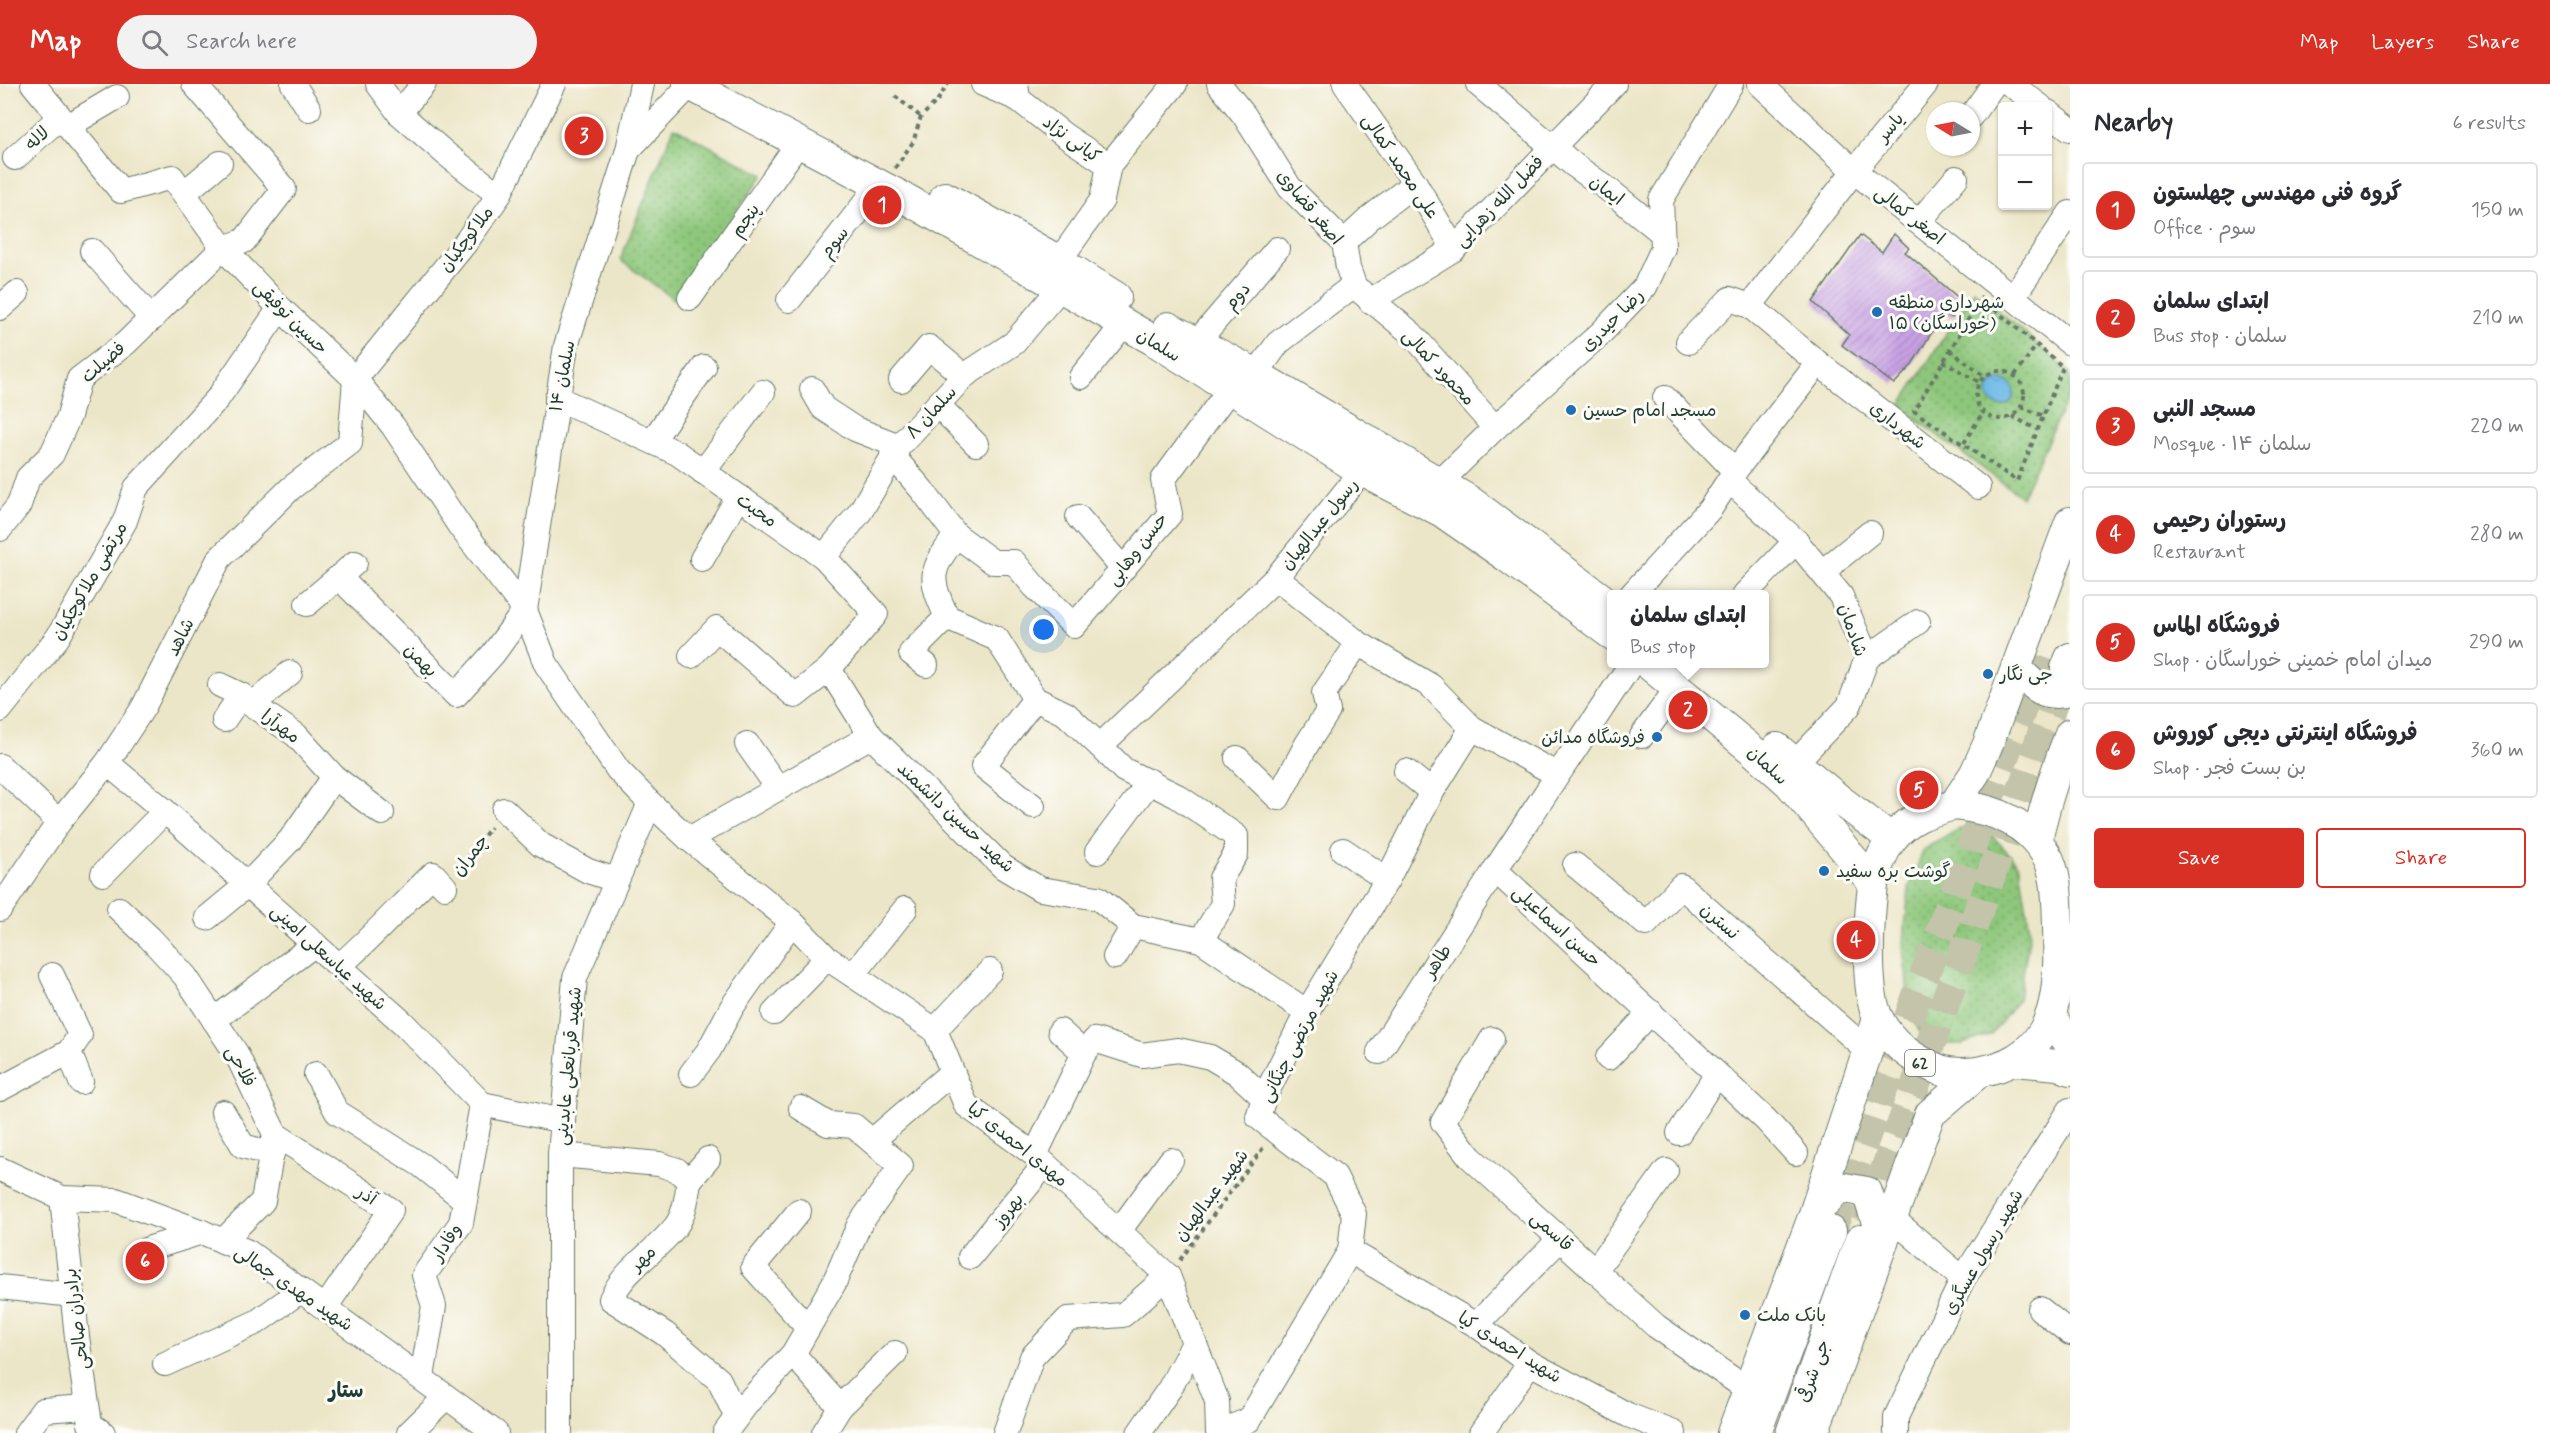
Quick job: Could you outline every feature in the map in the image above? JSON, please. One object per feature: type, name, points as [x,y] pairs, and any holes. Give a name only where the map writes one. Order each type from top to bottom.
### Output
[{"type":"main road","name":"سلمان","points":[[690,84],[799,142],[887,177]]},
{"type":"main road","name":"سلمان","points":[[734,84],[887,177],[1060,274],[1189,350],[1229,390],[1362,471],[1442,512],[1507,557],[1607,632]]},
{"type":"main road","name":"سلمان","points":[[1060,274],[1124,324],[1256,374],[1470,501],[1607,603]]},
{"type":"main road","points":[[2053,668],[2070,522]]},
{"type":"main road","points":[[1954,805],[1983,754],[2053,668],[2070,572]]},
{"type":"main road","name":"سلمان","points":[[1661,668],[1679,675],[1893,839]]},
{"type":"main road","name":"سلمان","points":[[1679,675],[1789,783],[1873,883]]},
{"type":"main road","points":[[2037,842],[2052,782],[2070,734]]},
{"type":"main road","name":"62","points":[[1954,805],[1979,807],[2003,815],[2022,826],[2047,855],[2054,878],[2057,906],[2059,981],[2051,1016],[2031,1049],[2015,1061],[1978,1073],[1948,1072],[1920,1063],[1896,1044],[1878,1020],[1871,999],[1868,977],[1873,883],[1883,855],[1893,839],[1919,815],[1954,805]]},
{"type":"main road","points":[[2051,1016],[2070,1045]]},
{"type":"main road","points":[[1822,1224],[1867,1050],[1878,1020]]},
{"type":"main road","points":[[2015,1061],[2058,1065],[2070,1070]]},
{"type":"main road","points":[[1813,1433],[1878,1233],[1930,1114],[1978,1073]]},
{"type":"main road","points":[[1732,1433],[1747,1389],[1839,1187],[1867,1192],[1878,1233]]},
{"type":"main road","name":"جی شرقی","points":[[1756,1433],[1822,1224]]},
{"type":"main road","name":"جی شرقی","points":[[1791,1433],[1878,1233]]},
{"type":"street","name":"حسین توفیقی","points":[[33,84],[121,191],[172,177],[223,248],[280,308],[355,379],[393,426],[461,528],[525,610]]},
{"type":"street","name":"فضیلت","points":[[0,529],[19,505],[28,478],[52,454],[69,416],[79,379],[152,319],[223,248],[244,241],[284,189],[194,84]]},
{"type":"street","points":[[293,84],[309,109]]},
{"type":"street","points":[[378,84],[399,113],[446,154],[499,195]]},
{"type":"street","points":[[399,113],[424,84]]},
{"type":"street","name":"ملاکوچکیان","points":[[355,379],[466,242],[499,195],[554,84]]},
{"type":"street","name":"سلمان ۱۴","points":[[525,610],[566,346],[628,150],[642,84]]},
{"type":"street","name":"سلمان ۱۴","points":[[628,150],[690,84]]},
{"type":"street","name":"کیانی نژاد","points":[[983,84],[1017,91],[1064,135],[1109,165],[1102,200],[1060,274]]},
{"type":"street","points":[[1109,165],[1175,84]]},
{"type":"street","name":"اصغر قضاوی","points":[[1220,84],[1244,115],[1290,188],[1344,242],[1348,268],[1362,293]]},
{"type":"street","name":"علی محمد کمالی","points":[[1345,84],[1415,183],[1454,249]]},
{"type":"street","name":"ایمان","points":[[1478,84],[1552,147],[1662,233]]},
{"type":"street","name":"فضل الله زهرایی","points":[[1362,293],[1454,249],[1614,84]]},
{"type":"street","name":"رضا حیدری","points":[[1439,483],[1495,428],[1601,333],[1645,287],[1663,248],[1661,200],[1731,84]]},
{"type":"street","name":"اصغر کمالی","points":[[1760,84],[1854,171],[2069,341]]},
{"type":"street","name":"یاسر","points":[[1750,306],[1854,171],[1926,84]]},
{"type":"street","points":[[1980,103],[1994,84]]},
{"type":"street","points":[[2010,84],[2035,102]]},
{"type":"street","name":"لاله","points":[[15,158],[64,122],[117,97]]},
{"type":"street","points":[[2052,115],[2070,129]]},
{"type":"street","name":"پنجم","points":[[690,298],[799,142]]},
{"type":"street","points":[[184,193],[220,163]]},
{"type":"street","name":"سوم","points":[[789,300],[887,177]]},
{"type":"street","points":[[1919,222],[1956,178]]},
{"type":"street","points":[[1344,242],[1371,217],[1415,183]]},
{"type":"street","points":[[2013,297],[2070,213]]},
{"type":"street","name":"دوم","points":[[1189,350],[1277,249]]},
{"type":"street","points":[[92,250],[152,319]]},
{"type":"street","name":"سلمان ۸","points":[[824,557],[860,512],[896,451],[964,376],[1014,343],[1060,274]]},
{"type":"street","points":[[1256,374],[1278,343],[1362,293]]},
{"type":"street","name":"محمود کمالی","points":[[1362,293],[1411,333],[1495,428]]},
{"type":"street","points":[[1688,342],[1730,299],[1750,306]]},
{"type":"street","name":"شهرداری","points":[[1750,306],[1818,363],[1978,487]]},
{"type":"street","name":"مرتضی ملاکوچکیان","points":[[0,710],[58,638],[125,521],[136,488],[218,398],[280,308]]},
{"type":"street","points":[[1081,377],[1124,324]]},
{"type":"street","points":[[901,380],[929,347],[964,376]]},
{"type":"street","points":[[1636,590],[1710,509],[1818,363]]},
{"type":"street","points":[[653,441],[704,368]]},
{"type":"street","name":"شاهد","points":[[0,909],[59,822],[107,763],[142,708],[219,559],[291,488],[350,443],[355,379]]},
{"type":"street","points":[[812,389],[823,408],[855,429],[896,451],[956,535],[935,565],[934,588],[947,617],[998,639],[1035,699],[1066,714],[1124,770],[1177,796],[1236,836],[1236,854],[1221,878],[1223,904],[1201,940]]},
{"type":"street","name":"حسن وهابی","points":[[956,535],[993,562],[1014,562],[1034,586],[1074,626],[1170,514],[1163,480],[1229,390]]},
{"type":"street","points":[[703,472],[763,392]]},
{"type":"street","name":"محبت","points":[[557,398],[677,453],[824,557],[876,614],[830,669]]},
{"type":"street","name":"شادمان","points":[[1665,398],[1733,476],[1796,541],[1841,596],[1867,658],[1849,706],[1795,763]]},
{"type":"street","points":[[938,405],[976,444]]},
{"type":"street","name":"رسول عبدالهیان","points":[[1100,746],[1276,578],[1362,471]]},
{"type":"street","points":[[702,559],[738,497]]},
{"type":"street","points":[[1078,518],[1122,569]]},
{"type":"street","points":[[1822,572],[1870,533]]},
{"type":"street","points":[[1749,590],[1796,541]]},
{"type":"street","name":"بهمن","points":[[307,604],[347,570],[456,694],[493,654],[525,610]]},
{"type":"street","points":[[1276,578],[1358,643],[1431,686],[1472,728],[1556,774]]},
{"type":"street","points":[[525,610],[546,664],[618,771],[689,839],[792,922],[827,958],[935,1030],[990,971]]},
{"type":"street","points":[[926,665],[911,653],[947,617]]},
{"type":"street","points":[[1867,658],[1918,622]]},
{"type":"street","points":[[691,656],[717,628],[795,696],[830,669]]},
{"type":"street","points":[[1237,758],[1278,798],[1328,711],[1324,693],[1358,643]]},
{"type":"street","points":[[1495,870],[1628,668]]},
{"type":"street","name":"شهید حسین دانشمند","points":[[830,669],[871,736],[1003,867],[1040,888],[1098,898],[1133,926],[1201,940],[1307,1012]]},
{"type":"street","points":[[224,720],[238,695],[290,673]]},
{"type":"street","points":[[1642,735],[1679,675]]},
{"type":"street","name":"مهرآرا","points":[[238,695],[296,735],[334,777],[382,813]]},
{"type":"street","points":[[1033,806],[983,766],[1035,699]]},
{"type":"street","name":"شهید مرتضی چنگانی","points":[[1219,1432],[1250,1420],[1350,1251],[1354,1214],[1335,1176],[1258,1117],[1264,1098],[1307,1012],[1387,880],[1432,792],[1472,728]]},
{"type":"street","points":[[689,839],[871,736]]},
{"type":"street","points":[[747,744],[778,788]]},
{"type":"street","name":"شهید عباسعلی امینی","points":[[107,763],[165,811],[403,1023],[482,1104]]},
{"type":"street","points":[[0,766],[59,822]]},
{"type":"street","points":[[1406,771],[1432,792]]},
{"type":"street","points":[[207,918],[248,884],[290,840],[334,777]]},
{"type":"street","points":[[1097,852],[1150,781]]},
{"type":"street","name":"شهید قربانعلی عابدینی","points":[[560,1433],[560,1155],[575,978],[651,803]]},
{"type":"street","points":[[504,810],[541,844],[588,871],[616,880]]},
{"type":"street","points":[[103,874],[165,811]]},
{"type":"street","points":[[1343,850],[1387,880]]},
{"type":"street","name":"نسترن","points":[[1575,865],[1646,924],[1681,886],[1867,1050]]},
{"type":"street","name":"حسن اسماعیلی","points":[[1495,870],[1766,1120],[1796,1153]]},
{"type":"street","name":"طاهر","points":[[1379,1052],[1495,870]]},
{"type":"street","name":"چمران","points":[[339,966],[374,936],[400,906],[433,874],[445,887]]},
{"type":"street","name":"فلاحی","points":[[119,909],[185,976],[236,1053],[273,1144]]},
{"type":"street","points":[[853,975],[905,909]]},
{"type":"street","points":[[691,1074],[709,1050],[732,1008],[792,922]]},
{"type":"street","points":[[1115,957],[1133,926]]},
{"type":"street","points":[[214,1020],[315,944]]},
{"type":"street","points":[[774,1013],[827,958]]},
{"type":"street","points":[[0,1089],[69,1052],[80,1035],[52,975]]},
{"type":"street","points":[[1608,1058],[1651,1012]]},
{"type":"street","name":"مهدی احمدی کیا","points":[[935,1030],[966,1106],[1040,1160],[1168,1275],[1217,1401],[1219,1432]]},
{"type":"street","points":[[1060,1031],[1084,1053],[1095,1040],[1142,1055],[1178,1050],[1210,1058],[1238,1073],[1264,1098]]},
{"type":"street","name":"قاسمی","points":[[1492,1039],[1443,1122],[1470,1157],[1656,1326],[1747,1389]]},
{"type":"street","points":[[69,1052],[81,1082]]},
{"type":"street","name":"بهروز","points":[[970,1257],[1040,1160],[1084,1053]]},
{"type":"street","points":[[872,1141],[952,1072]]},
{"type":"street","points":[[316,1074],[337,1112],[421,1165],[465,1200]]},
{"type":"street","points":[[1679,1133],[1717,1074]]},
{"type":"street","points":[[482,1104],[563,1120]]},
{"type":"street","name":"وفادار","points":[[422,1377],[434,1306],[424,1275],[461,1223],[482,1104]]},
{"type":"street","points":[[731,1425],[793,1354],[834,1283],[859,1225],[901,1166],[854,1126],[828,1124],[801,1108]]},
{"type":"street","name":"شهید رسول عسگری","points":[[1896,1433],[1896,1417],[1963,1279],[2070,1110]]},
{"type":"street","points":[[147,1249],[213,1236],[263,1201],[273,1144],[243,1146],[223,1112]]},
{"type":"street","name":"آذر","points":[[273,1144],[391,1210],[325,1308]]},
{"type":"street","points":[[560,1155],[659,1164],[677,1170],[689,1181],[708,1159]]},
{"type":"street","points":[[1119,1231],[1171,1160]]},
{"type":"street","name":"شهید مهدی جمالی","points":[[0,1169],[62,1198],[116,1200],[213,1236],[248,1252],[496,1433]]},
{"type":"street","points":[[1595,1271],[1666,1172]]},
{"type":"street","name":"مهر","points":[[689,1181],[686,1201],[677,1224],[618,1284],[611,1299],[665,1334],[719,1380],[731,1425]]},
{"type":"street","name":"برادران صالحی","points":[[62,1198],[87,1407],[90,1424],[103,1433]]},
{"type":"street","points":[[799,1211],[753,1267],[808,1328]]},
{"type":"street","points":[[1878,1233],[1963,1279]]},
{"type":"street","points":[[1476,1325],[1560,1239]]},
{"type":"street","name":"شهید احمدی کیا","points":[[1350,1251],[1476,1325],[1530,1363],[1628,1415],[1674,1433]]},
{"type":"street","points":[[1014,1429],[1032,1357],[1068,1320],[1123,1315],[1168,1275]]},
{"type":"street","points":[[0,1287],[73,1295]]},
{"type":"street","points":[[165,1364],[257,1322],[300,1291]]},
{"type":"street","points":[[2040,1309],[2070,1333]]},
{"type":"street","points":[[1139,1433],[1170,1388],[1194,1343]]},
{"type":"street","points":[[824,1433],[840,1407],[895,1353]]},
{"type":"street","points":[[793,1354],[840,1407]]},
{"type":"street","points":[[1481,1433],[1530,1363]]},
{"type":"street","points":[[409,1433],[446,1396]]},
{"type":"street","points":[[26,1433],[43,1410],[87,1407]]},
{"type":"path","points":[[887,177],[914,142],[921,117],[937,101],[948,84]]},
{"type":"path","points":[[895,96],[921,117]]},
{"type":"path","points":[[1981,298],[2036,346],[2063,367],[2017,481],[1914,411],[1981,298]]},
{"type":"path","points":[[2014,375],[2036,346]]},
{"type":"path","points":[[1950,350],[1984,376]]},
{"type":"path","points":[[1943,361],[1979,382]]},
{"type":"path","points":[[2013,416],[2025,396],[2024,388],[2014,375],[1999,370],[1984,376],[1979,382],[1976,398],[1983,412],[1997,419],[2013,416],[2038,430]]},
{"type":"path","points":[[2021,406],[2044,416]]},
{"type":"path","points":[[1964,443],[1983,412]]},
{"type":"path","name":"چمران","points":[[445,887],[504,810]]},
{"type":"path","name":"شهید عبدالهیان","points":[[1168,1275],[1276,1131]]},
{"type":"green space","points":[[674,127],[763,175],[674,299],[620,260]]},
{"type":"green space","points":[[1974,290],[2070,372],[2070,392],[2022,497],[1899,407]]},
{"type":"green space","points":[[1959,829],[1991,834],[2020,866],[2030,931],[2019,999],[1992,1034],[1962,1044],[1941,1044],[1919,1031],[1910,1010],[1903,947],[1909,888],[1924,849]]},
{"type":"water","points":[[2001,380],[2010,384],[2014,393],[2010,402],[2001,406],[1992,402],[1988,393],[1992,384]]},
{"type":"building","name":"شهرداری منطقه ۱۵ (خوراسگان)","points":[[1894,234],[1909,248],[1905,252],[1962,301],[1952,318],[1944,312],[1911,366],[1894,384],[1842,345],[1849,335],[1813,302],[1860,235],[1882,252]]},
{"type":"tunnel","points":[[1831,1231],[2041,656]]},
{"type":"tunnel","points":[[1866,1223],[2065,670]]},
{"type":"place","name":"مسجد النبی","points":[[584,136]]},
{"type":"place","name":"گروه فنی مهندسی چهلستون","points":[[882,205]]},
{"type":"place","name":"شهرداری منطقه ۱۵ (خوراسگان)","points":[[1877,312]]},
{"type":"place","name":"مسجد امام حسین","points":[[1571,410]]},
{"type":"place","name":"جی نگار","points":[[1988,674]]},
{"type":"place","name":"ابتدای سلمان","points":[[1688,710]]},
{"type":"place","name":"فروشگاه مدائن","points":[[1657,737]]},
{"type":"place","name":"فروشگاه الماس","points":[[1919,790]]},
{"type":"place","name":"گوشت بره سفید","points":[[1824,871]]},
{"type":"place","name":"رستوران رحیمی","points":[[1856,940]]},
{"type":"place","name":"فروشگاه اینترنتی دیجی کوروش","points":[[145,1261]]},
{"type":"place","name":"بانک ملت","points":[[1745,1315]]},
{"type":"district","name":"ستار","points":[[346,1390]]}]
